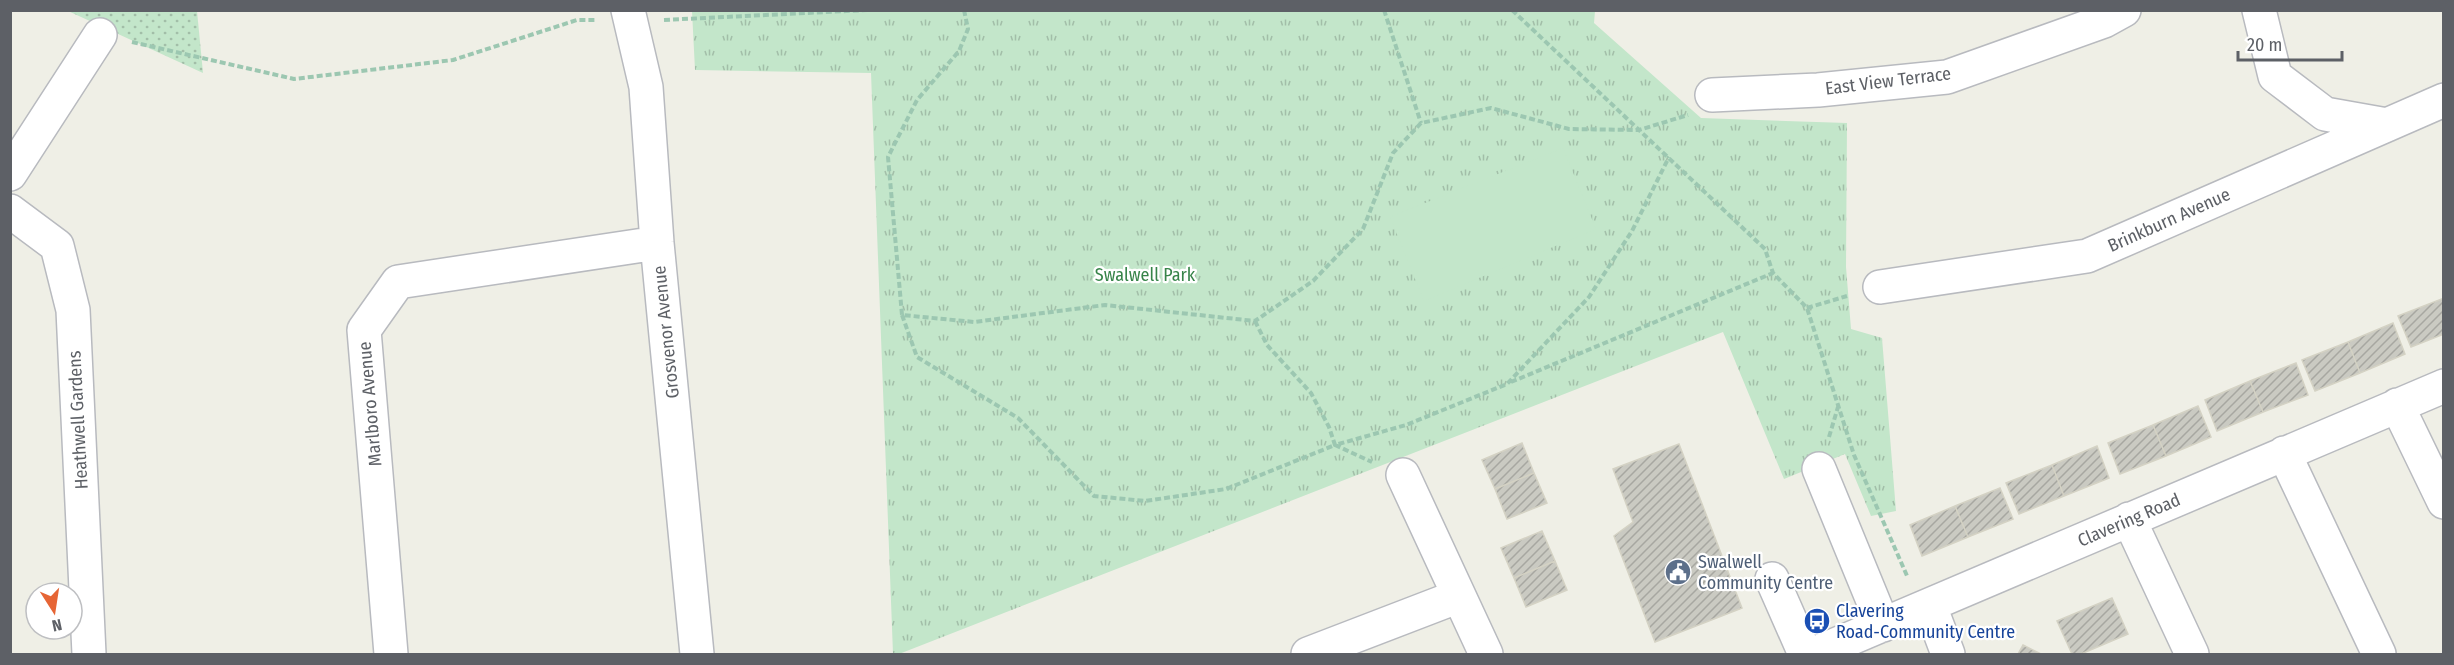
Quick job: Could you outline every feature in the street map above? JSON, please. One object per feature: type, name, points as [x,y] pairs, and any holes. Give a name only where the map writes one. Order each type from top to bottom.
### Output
[{"type":"street","name":"East View Terrace","points":[[1712,95],[1818,90],[1947,77],[2104,21],[2124,10]]},
{"type":"street","points":[[2259,10],[2275,76],[2325,114],[2387,125]]},
{"type":"street","name":"Grosvenor Avenue","points":[[629,16],[646,87],[657,243],[698,654]]},
{"type":"street","points":[[10,174],[100,35]]},
{"type":"street","name":"Brinkburn Avenue","points":[[1880,287],[2088,256],[2444,100]]},
{"type":"street","name":"Heathwell Gardens","points":[[10,210],[57,246],[73,310],[89,654]]},
{"type":"street","name":"Marlboro Avenue","points":[[391,654],[364,330],[398,282],[657,243]]},
{"type":"street","name":"Clavering Road","points":[[1814,654],[2444,386]]},
{"type":"street","points":[[2397,405],[2444,502]]},
{"type":"street","points":[[2284,453],[2379,654]]},
{"type":"street","points":[[1819,470],[1883,626]]},
{"type":"street","points":[[1403,475],[1485,654]]},
{"type":"street","points":[[2129,519],[2192,654]]},
{"type":"street","points":[[1772,579],[1804,654]]},
{"type":"street","points":[[1308,654],[1459,596]]},
{"type":"street","points":[[1930,606],[1948,654]]},
{"type":"path","points":[[100,35],[294,79],[453,60],[577,20],[629,16],[867,10]]},
{"type":"path","points":[[964,10],[968,29],[959,51],[917,100],[888,157],[902,315],[917,357],[1018,418],[1094,496],[1145,501],[1226,489],[1335,445],[1406,426],[1773,273]]},
{"type":"path","points":[[1384,10],[1421,123]]},
{"type":"path","points":[[1512,10],[1765,249],[1773,273],[1807,308],[1854,455],[1916,594],[1930,606]]},
{"type":"path","points":[[902,315],[974,322],[1105,305],[1255,321],[1313,281],[1364,229],[1393,153],[1421,123],[1491,108],[1569,129],[1639,130],[1704,110],[1712,95]]},
{"type":"path","points":[[1507,384],[1589,297],[1632,231],[1669,157]]},
{"type":"path","points":[[1807,308],[1880,287]]},
{"type":"path","points":[[1255,321],[1267,345],[1311,393],[1329,427],[1335,445],[1403,475]]},
{"type":"green space","points":[[68,11],[197,11],[203,73]]},
{"type":"green space","name":"Swalwell Park","points":[[692,11],[1595,11],[1594,23],[1701,118],[1847,123],[1846,267],[1851,329],[1882,338],[1896,511],[1871,516],[1845,454],[1784,479],[1723,332],[899,654],[893,654],[871,73],[695,70]]},
{"type":"green space","points":[[1563,148],[1596,229],[1424,301],[1390,217]]},
{"type":"building","points":[[2444,298],[2444,334],[2411,347],[2398,316]]},
{"type":"building","points":[[2393,323],[2405,354],[2360,373],[2348,342]]},
{"type":"building","points":[[2348,342],[2360,373],[2315,391],[2302,360]]},
{"type":"building","points":[[2296,363],[2308,395],[2263,412],[2250,381]]},
{"type":"building","points":[[2250,381],[2263,412],[2217,431],[2205,400]]},
{"type":"building","points":[[2198,406],[2211,437],[2166,456],[2153,425]]},
{"type":"building","points":[[2153,425],[2166,456],[2120,474],[2108,443]]},
{"type":"building","points":[[1522,443],[1534,473],[1495,489],[1482,460]]},
{"type":"building","name":"Swalwell Community Centre","points":[[1679,444],[1742,608],[1655,642],[1614,536],[1633,522],[1613,469]]},
{"type":"building","points":[[2097,446],[2109,478],[2064,496],[2052,465]]},
{"type":"building","points":[[2052,465],[2064,496],[2019,514],[2006,483]]},
{"type":"building","points":[[1534,473],[1547,503],[1507,519],[1495,489]]},
{"type":"building","points":[[2000,488],[2013,519],[1968,537],[1955,506]]},
{"type":"building","points":[[1955,506],[1968,537],[1922,556],[1910,525]]},
{"type":"building","points":[[1542,531],[1555,561],[1514,578],[1501,548]]},
{"type":"building","points":[[1555,561],[1567,590],[1526,607],[1514,578]]},
{"type":"building","points":[[2112,598],[2128,634],[2081,654],[2072,654],[2057,621]]},
{"type":"building","points":[[2023,645],[2041,654],[2018,654]]},
{"type":"place","name":"Swalwell Community Centre","points":[[1678,572]]},
{"type":"place","name":"Clavering Road-Community Centre","points":[[1817,621]]}]
